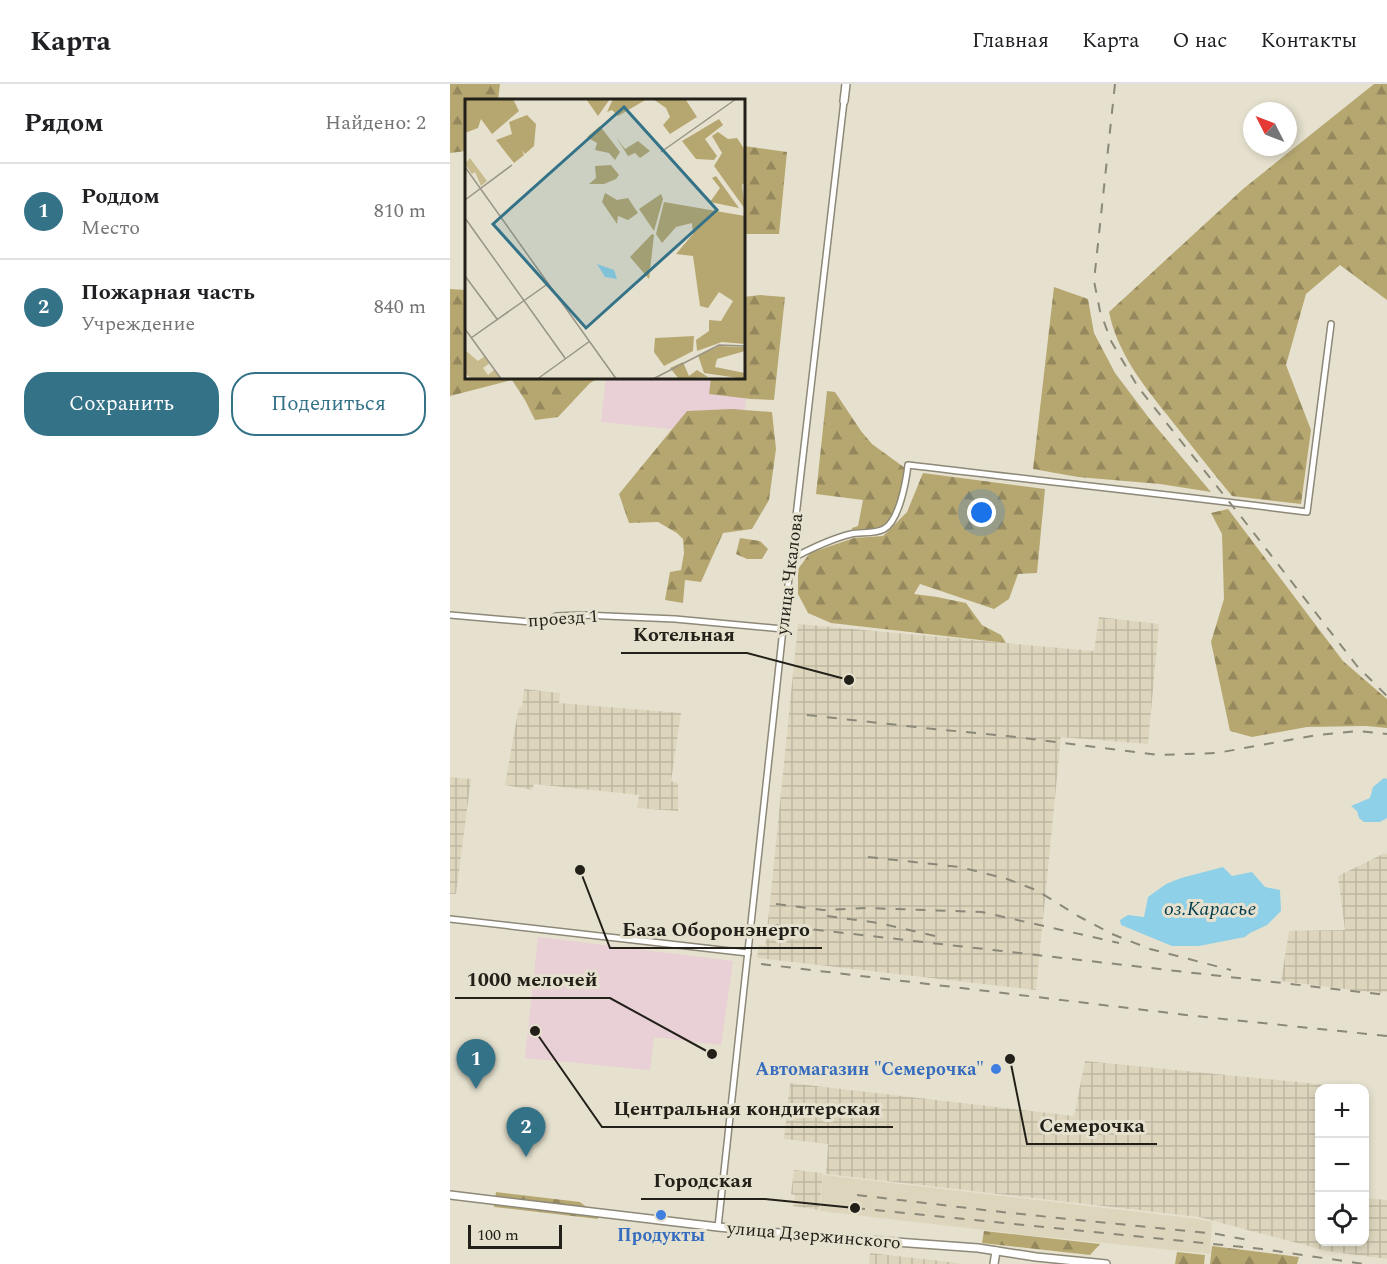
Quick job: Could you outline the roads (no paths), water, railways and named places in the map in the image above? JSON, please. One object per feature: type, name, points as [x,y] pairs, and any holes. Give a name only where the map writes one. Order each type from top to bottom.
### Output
[{"type":"street","points":[[844,101],[846,84]]},
{"type":"street","name":"улица Чкалова","points":[[718,1227],[783,629],[844,101]]},
{"type":"street","points":[[791,559],[821,544],[852,534],[882,530],[893,522],[906,480],[908,465],[1307,512],[1331,324]]},
{"type":"street","name":"проезд 1","points":[[450,615],[542,623],[556,616],[583,615],[675,619],[783,629]]},
{"type":"street","points":[[450,919],[748,953]]},
{"type":"street","name":"улица Дзержинского","points":[[450,1195],[718,1227],[996,1251],[1106,1264]]},
{"type":"street","points":[[994,1264],[996,1251]]},
{"type":"water","points":[[1384,778],[1387,779],[1387,818],[1380,822],[1364,822],[1351,806],[1370,798],[1373,787]]},
{"type":"water","name":"оз.Карасье","points":[[1223,867],[1232,876],[1252,872],[1265,887],[1280,890],[1281,911],[1267,925],[1245,937],[1199,946],[1172,946],[1121,925],[1120,920],[1128,915],[1144,917],[1148,897],[1166,884]]},
{"type":"railway","points":[[1115,84],[1094,281],[1100,311],[1111,341],[1138,387],[1357,666],[1387,696]]},
{"type":"railway","points":[[807,715],[1159,755],[1217,753],[1317,735],[1359,731],[1387,734]]},
{"type":"railway","points":[[868,857],[960,867],[1007,879],[1036,890],[1112,934],[1150,949],[1231,970]]},
{"type":"railway","points":[[776,904],[823,910],[866,908],[982,912],[1119,943]]},
{"type":"railway","points":[[827,916],[879,923],[939,937]]},
{"type":"railway","points":[[774,925],[1387,995]]},
{"type":"railway","points":[[761,964],[1195,1016],[1387,1036]]},
{"type":"railway","points":[[857,1195],[1217,1234],[1253,1241]]},
{"type":"railway","points":[[855,1208],[1262,1249],[1364,1264]]},
{"type":"place","name":"Котельная","points":[[849,680]]},
{"type":"place","name":"База Оборонэнерго","points":[[580,870]]},
{"type":"place","name":"Центральная кондитерская","points":[[535,1031]]},
{"type":"place","name":"1000 мелочей","points":[[712,1054]]},
{"type":"place","name":"Семерочка","points":[[1010,1059]]},
{"type":"place","name":"Автомагазин \"Семерочка\"","points":[[996,1069]]},
{"type":"place","name":"Роддом","points":[[476,1089]]},
{"type":"place","name":"Пожарная часть","points":[[526,1157]]},
{"type":"place","name":"Городская","points":[[855,1208]]},
{"type":"place","name":"Продукты","points":[[661,1215]]}]
